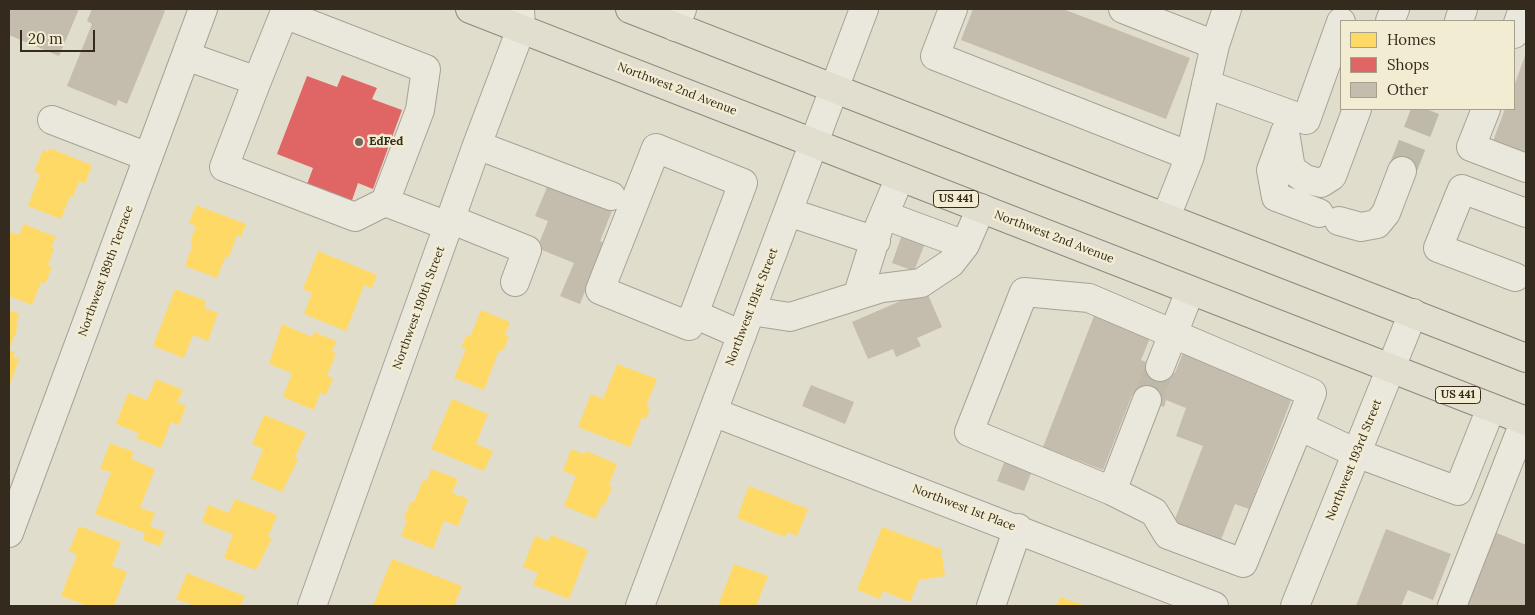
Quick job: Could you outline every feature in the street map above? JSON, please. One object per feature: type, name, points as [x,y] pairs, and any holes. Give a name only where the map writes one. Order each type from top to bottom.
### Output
[{"type":"main road","name":"Northwest 2nd Avenue","points":[[470,9],[520,19],[814,143],[1526,421]]},
{"type":"main road","points":[[630,9],[678,18],[834,89],[1526,358]]},
{"type":"street","name":"Northwest 189th Terrace","points":[[9,533],[203,9]]},
{"type":"street","name":"Northwest 191st Street","points":[[640,606],[864,9]]},
{"type":"street","points":[[953,9],[935,56],[1190,156]]},
{"type":"street","points":[[1123,9],[1215,45]]},
{"type":"street","points":[[1166,217],[1190,156],[1215,45],[1227,9]]},
{"type":"street","points":[[1515,31],[1523,9]]},
{"type":"street","points":[[284,14],[426,69],[420,110],[385,202],[355,217],[224,167],[257,81],[284,14]]},
{"type":"street","name":"Northwest 190th Street","points":[[312,606],[477,145],[520,19]]},
{"type":"street","points":[[1206,84],[1288,123],[1306,120],[1340,24]]},
{"type":"street","points":[[186,56],[257,81]]},
{"type":"street","points":[[1288,123],[1291,169],[1304,179],[1320,183],[1332,176],[1357,110]]},
{"type":"street","points":[[1486,110],[1471,147],[1526,168]]},
{"type":"street","points":[[52,120],[148,157]]},
{"type":"street","points":[[1288,123],[1271,170],[1276,198],[1361,227],[1377,224],[1386,213],[1402,171]]},
{"type":"street","points":[[477,145],[611,196]]},
{"type":"street","points":[[656,148],[743,183],[694,314],[690,326],[600,290],[656,148]]},
{"type":"street","points":[[858,294],[884,215],[900,177]]},
{"type":"street","points":[[1515,277],[1438,248],[1462,189],[1526,213]]},
{"type":"street","points":[[385,202],[527,250],[515,282]]},
{"type":"street","points":[[694,314],[746,323],[790,317],[858,294],[882,288],[921,283],[951,263],[965,245],[981,208]]},
{"type":"street","points":[[788,212],[876,241]]},
{"type":"street","points":[[884,215],[965,245]]},
{"type":"street","points":[[1160,367],[1190,291]]},
{"type":"street","points":[[1024,292],[1089,298],[1312,393],[1299,426],[1243,563],[1168,535],[1154,512],[1112,492],[970,432],[1024,292]]},
{"type":"street","name":"Northwest 193rd Street","points":[[1295,606],[1414,313]]},
{"type":"street","points":[[1112,492],[1147,400]]},
{"type":"street","points":[[1299,426],[1356,453],[1458,491],[1491,408]]},
{"type":"street","name":"Northwest 1st Place","points":[[713,412],[1018,528],[1214,606]]},
{"type":"street","points":[[1452,606],[1526,421]]},
{"type":"street","points":[[991,606],[1018,528]]},
{"type":"building: Homes","points":[[49,148],[92,165],[85,184],[79,181],[73,197],[70,196],[61,219],[28,206],[40,174],[34,172],[43,150],[48,152]]},
{"type":"building: Homes","points":[[196,205],[246,224],[241,237],[237,235],[229,257],[226,256],[217,278],[185,266],[193,243],[190,242],[196,226],[189,223]]},
{"type":"building: Homes","points":[[24,224],[56,237],[51,247],[54,248],[48,265],[52,267],[45,284],[41,282],[32,305],[9,296],[9,237],[11,232],[19,235]]},
{"type":"building: Homes","points":[[318,251],[377,275],[372,288],[364,285],[346,331],[304,314],[312,293],[303,289]]},
{"type":"building: Homes","points":[[175,289],[206,301],[204,308],[218,313],[208,341],[193,335],[184,358],[153,346]]},
{"type":"building: Homes","points":[[9,310],[19,314],[16,325],[18,327],[9,350]]},
{"type":"building: Homes","points":[[481,310],[510,322],[505,335],[509,337],[503,351],[499,350],[484,390],[454,378],[466,349],[461,347],[467,335],[470,337]]},
{"type":"building: Homes","points":[[282,324],[312,337],[314,332],[336,341],[332,352],[336,353],[327,376],[333,378],[326,395],[320,393],[314,410],[283,397],[292,373],[269,364]]},
{"type":"building: Homes","points":[[9,350],[15,352],[13,357],[19,359],[9,387]]},
{"type":"building: Homes","points":[[617,364],[657,379],[646,406],[650,407],[646,419],[642,417],[630,447],[578,427],[591,394],[603,399]]},
{"type":"building: Homes","points":[[156,379],[183,390],[177,402],[186,406],[179,425],[171,422],[161,448],[136,438],[139,433],[116,424],[128,393],[147,400]]},
{"type":"building: Homes","points":[[452,399],[488,414],[476,444],[493,451],[484,471],[431,449]]},
{"type":"building: Homes","points":[[264,415],[306,432],[295,457],[298,459],[282,492],[251,479],[263,449],[252,444]]},
{"type":"building: Homes","points":[[110,443],[134,452],[131,459],[155,469],[140,508],[155,513],[150,526],[165,532],[160,546],[143,540],[145,533],[95,514],[111,472],[100,469]]},
{"type":"building: Homes","points":[[571,449],[584,454],[586,451],[617,464],[609,485],[612,487],[605,505],[602,504],[596,519],[564,506],[576,476],[563,471]]},
{"type":"building: Homes","points":[[431,469],[458,479],[452,493],[468,499],[458,526],[444,521],[433,549],[401,536],[407,520],[404,518],[411,501],[414,502],[423,480],[427,481]]},
{"type":"building: Homes","points":[[749,486],[808,509],[797,536],[787,532],[785,537],[737,518]]},
{"type":"building: Homes","points":[[235,499],[277,515],[268,537],[272,538],[256,570],[224,558],[233,534],[202,522],[208,505],[229,513]]},
{"type":"building: Homes","points":[[79,526],[121,542],[112,566],[127,572],[114,606],[88,606],[61,596],[77,555],[69,551]]},
{"type":"building: Homes","points":[[882,527],[941,549],[945,576],[919,580],[910,602],[883,591],[880,599],[857,590]]},
{"type":"building: Homes","points":[[551,535],[588,550],[569,599],[533,585],[538,573],[523,567],[535,536],[549,541]]},
{"type":"building: Homes","points":[[392,559],[462,586],[454,606],[422,606],[417,604],[416,606],[373,606]]},
{"type":"building: Homes","points":[[734,564],[768,576],[756,606],[718,606]]},
{"type":"building: Homes","points":[[187,573],[245,596],[240,606],[195,606],[176,599]]},
{"type":"building: Homes","points":[[1060,597],[1086,606],[1056,606]]},
{"type":"building: Shops","points":[[342,75],[377,88],[372,99],[402,110],[373,189],[358,183],[348,212],[303,195],[313,168],[277,154],[307,76],[337,87]]},
{"type":"building: Other","points":[[9,9],[79,9],[59,56],[9,35]]},
{"type":"building: Other","points":[[92,9],[160,9],[165,11],[127,104],[118,100],[116,106],[67,86],[92,24],[87,21]]},
{"type":"building: Other","points":[[973,9],[1063,9],[1190,58],[1166,119],[961,40]]},
{"type":"building: Other","points":[[1526,53],[1526,163],[1490,149],[1505,110],[1515,110],[1515,83]]},
{"type":"building: Other","points":[[548,185],[612,211],[600,241],[604,243],[580,304],[560,296],[574,263],[537,248],[548,221],[535,216]]},
{"type":"building: Other","points":[[903,232],[926,241],[914,271],[892,263]]},
{"type":"building: Other","points":[[926,290],[942,327],[917,338],[921,346],[896,357],[893,349],[868,359],[852,322]]},
{"type":"building: Other","points":[[1096,311],[1152,333],[1141,360],[1175,373],[1183,353],[1295,390],[1249,509],[1235,504],[1219,545],[1172,527],[1203,446],[1176,436],[1186,408],[1166,400],[1164,407],[1132,395],[1103,470],[1043,447]]},
{"type":"building: Other","points":[[811,385],[854,402],[845,424],[802,406]]},
{"type":"building: Other","points":[[1005,460],[1032,471],[1024,491],[997,481]]},
{"type":"building: Other","points":[[1386,529],[1451,554],[1433,600],[1408,590],[1401,606],[1356,606]]},
{"type":"building: Other","points":[[1492,531],[1526,545],[1526,606],[1462,606]]},
{"type":"tunnel","points":[[1402,171],[1426,110]]},
{"type":"tunnel","points":[[1147,400],[1160,367]]},
{"type":"place","name":"EdFed","points":[[359,142]]}]
